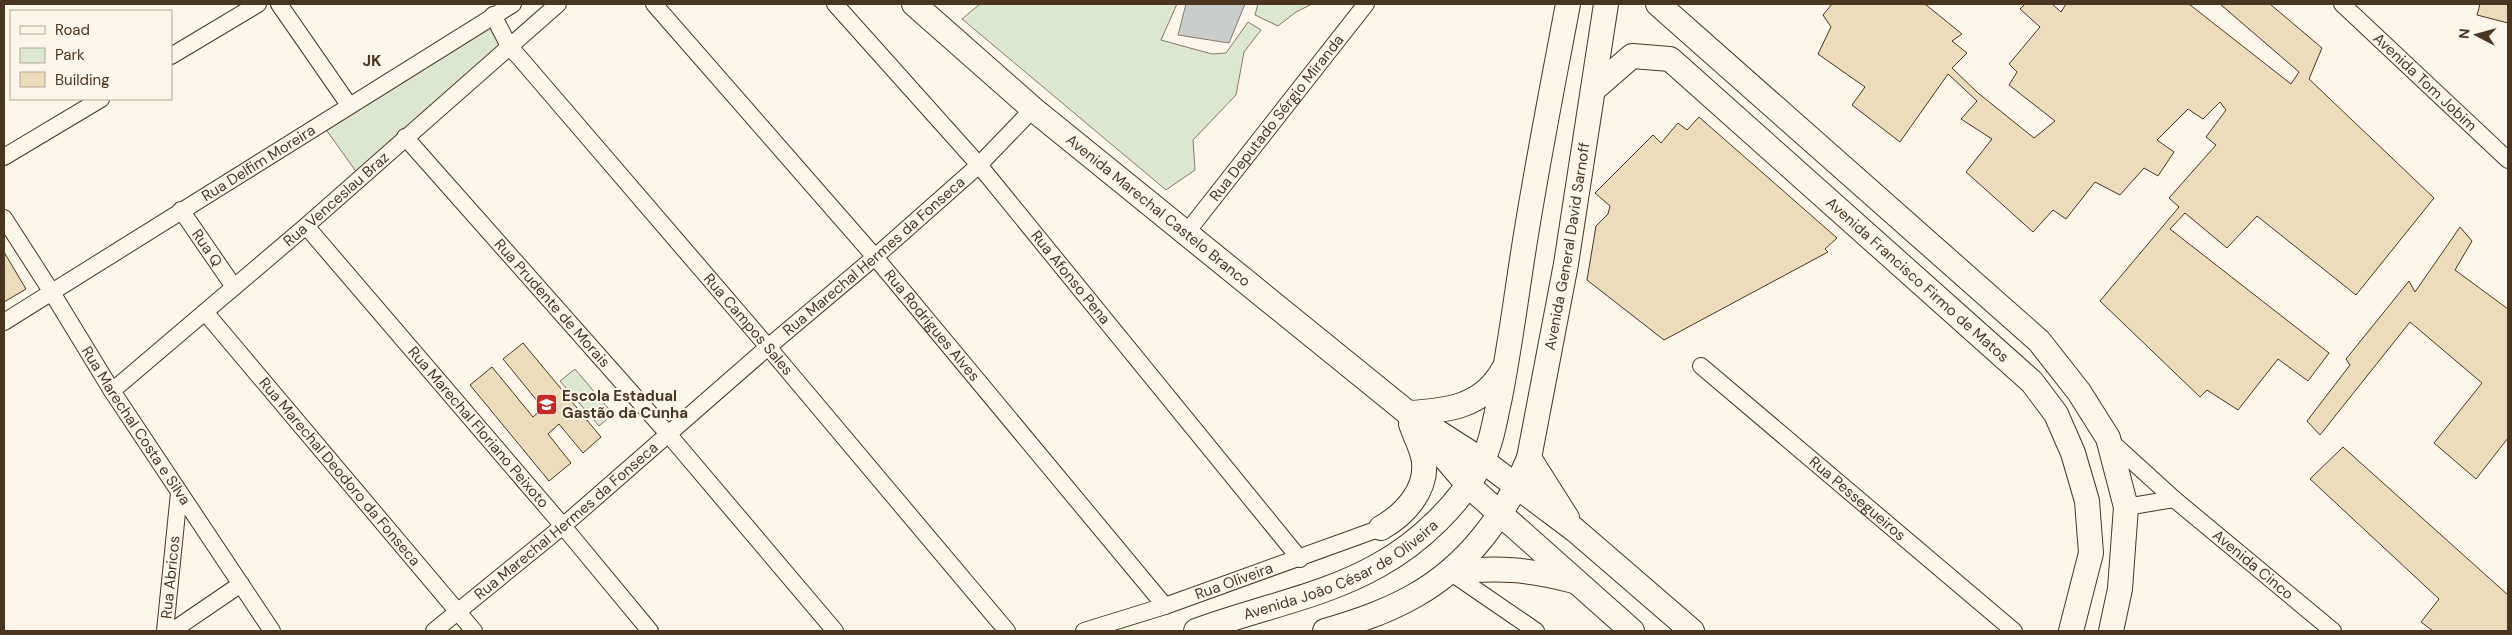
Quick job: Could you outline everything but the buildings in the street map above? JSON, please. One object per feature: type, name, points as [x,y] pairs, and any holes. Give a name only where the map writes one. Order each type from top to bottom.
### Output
[{"type":"street","points":[[172,55],[258,4]]},
{"type":"street","points":[[279,4],[349,105]]},
{"type":"street","name":"Rua Delfim Moreira","points":[[4,322],[513,4]]},
{"type":"street","name":"Rua Venceslau Braz","points":[[112,392],[306,226],[558,4]]},
{"type":"street","name":"Rua Rodrigues Alves","points":[[654,4],[875,257],[1165,606]]},
{"type":"street","name":"Rua Afonso Pena","points":[[835,4],[978,165],[1300,559]]},
{"type":"street","name":"Avenida Marechal Castelo Branco","points":[[914,4],[1033,110],[1187,232],[1408,413],[1483,461]]},
{"type":"street","name":"Rua Deputado Sérgio Miranda","points":[[1187,232],[1366,4]]},
{"type":"street","points":[[1568,4],[1530,211],[1506,365],[1492,435],[1483,461],[1469,486],[1580,582],[1632,631]]},
{"type":"street","name":"Avenida General David Sarnoff","points":[[1500,514],[1517,487],[1529,458],[1566,264],[1606,4]]},
{"type":"street","points":[[1601,38],[1612,18],[1616,4]]},
{"type":"street","points":[[1658,4],[2039,341],[2079,392],[2108,438],[2126,507],[2120,589],[2111,631]]},
{"type":"street","name":"Avenida Tom Jobim","points":[[2342,4],[2508,160]]},
{"type":"street","name":"Rua Campos Sales","points":[[493,15],[509,46],[768,347],[1007,631]]},
{"type":"street","name":"Avenida Francisco Firmo de Matos","points":[[1594,89],[1632,56],[1670,59],[2032,382],[2056,414],[2073,453],[2087,501],[2091,553],[2071,631]]},
{"type":"street","points":[[4,157],[98,100]]},
{"type":"street","name":"Rua Marechal Hermes da Fonseca","points":[[434,631],[562,526],[875,257],[978,165],[1033,110]]},
{"type":"street","name":"Rua Prudente de Morais","points":[[405,137],[669,435],[835,631]]},
{"type":"street","name":"Rua Q","points":[[181,210],[234,286]]},
{"type":"street","name":"Rua Marechal Costa e Silva","points":[[4,218],[112,392],[272,631]]},
{"type":"street","name":"Rua Marechal Floriano Peixoto","points":[[306,226],[650,631]]},
{"type":"street","name":"Rua Marechal Deodoro da Fonseca","points":[[205,312],[474,631]]},
{"type":"street","points":[[1381,528],[1396,520],[1408,508],[1417,494],[1422,478],[1424,462],[1408,413],[1433,412],[1470,403],[1492,387],[1506,365]]},
{"type":"street","name":"Rua Pessegueiros","points":[[1701,366],[2014,631]]},
{"type":"street","name":"Avenida Marechal Castelo Branco","points":[[1408,413],[1469,486]]},
{"type":"street","name":"Avenida Cinco","points":[[2108,438],[2174,499],[2332,631]]},
{"type":"street","points":[[1529,458],[1575,530]]},
{"type":"street","points":[[1483,461],[1575,530],[1692,631]]},
{"type":"street","name":"Avenida João César de Oliveira","points":[[1196,631],[1346,582],[1380,565],[1411,544],[1469,486]]},
{"type":"street","name":"Rua Abricos","points":[[165,631],[179,493]]},
{"type":"street","points":[[2126,507],[2174,499]]},
{"type":"street","points":[[1381,528],[1447,510]]},
{"type":"street","points":[[1325,631],[1374,614],[1414,596],[1450,572],[1484,536],[1500,514]]},
{"type":"street","name":"Rua Oliveira","points":[[1084,631],[1165,606],[1300,559],[1381,528]]},
{"type":"street","points":[[1450,572],[1495,568],[1516,569],[1580,582]]},
{"type":"street","points":[[1450,572],[1536,631]]},
{"type":"street","name":"Rua Abricos","points":[[172,631],[240,584]]},
{"type":"green space","points":[[980,4],[1177,4],[1161,40],[1212,54],[1226,53],[1248,22],[1261,30],[1244,52],[1236,95],[1193,140],[1195,170],[1166,190],[962,19]]},
{"type":"green space","points":[[1258,4],[1312,4],[1296,12],[1278,26],[1255,15]]},
{"type":"green space","points":[[492,16],[508,46],[360,177],[322,124]]},
{"type":"green space","points":[[575,369],[613,414],[599,426],[560,381]]},
{"type":"shaded area","points":[[1186,4],[1245,4],[1229,43],[1178,35]]},
{"type":"place","name":"Escola Estadual Gastão da Cunha","points":[[546,405]]},
{"type":"district","name":"JK","points":[[372,60]]}]
